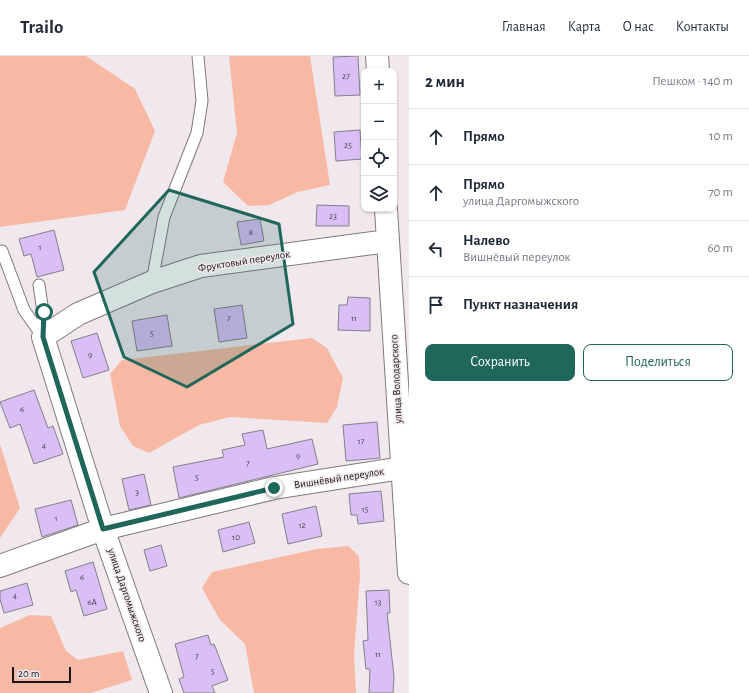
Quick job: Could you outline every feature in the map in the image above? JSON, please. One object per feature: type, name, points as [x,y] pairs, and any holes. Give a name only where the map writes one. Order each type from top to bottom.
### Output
[{"type":"street","points":[[377,56],[378,68]]},
{"type":"street","name":"улица Володарского","points":[[386,212],[409,573]]},
{"type":"street","name":"Фруктовый переулок","points":[[43,337],[78,314],[152,282],[201,266],[388,241]]},
{"type":"street","name":"улица Даргомыжского","points":[[43,337],[103,529],[161,693]]},
{"type":"street","name":"Вишнёвый переулок","points":[[0,566],[103,529],[274,488],[402,468]]},
{"type":"lane","points":[[152,282],[164,217],[197,133],[202,101],[198,56]]},
{"type":"lane","points":[[2,251],[24,310],[43,337]]},
{"type":"lane","points":[[39,285],[44,312],[43,337]]},
{"type":"highlighted area","points":[[169,190],[279,224],[293,324],[187,387],[124,357],[94,272]]},
{"type":"shaded area","points":[[0,56],[86,56],[135,89],[155,131],[125,210],[0,227]]},
{"type":"shaded area","points":[[229,56],[310,56],[330,185],[298,192],[269,205],[248,206],[223,182],[237,133]]},
{"type":"shaded area","points":[[312,338],[327,348],[343,378],[337,407],[327,423],[230,417],[199,425],[149,453],[133,446],[120,426],[110,374],[122,360]]},
{"type":"shaded area","points":[[0,444],[20,508],[0,538]]},
{"type":"shaded area","points":[[348,546],[359,556],[360,575],[354,655],[356,693],[254,693],[245,644],[220,620],[202,588],[212,572],[317,549]]},
{"type":"shaded area","points":[[30,615],[51,616],[66,651],[78,660],[123,651],[132,680],[91,693],[0,693],[0,628]]},
{"type":"building","points":[[358,56],[360,95],[335,96],[333,57]]},
{"type":"building","points":[[360,130],[361,159],[336,161],[334,132]]},
{"type":"building","points":[[317,205],[349,206],[349,226],[316,226]]},
{"type":"building","points":[[260,219],[264,241],[241,245],[237,222]]},
{"type":"building","points":[[54,230],[64,270],[37,277],[31,254],[24,256],[19,239]]},
{"type":"building","points":[[348,297],[370,298],[370,331],[338,330],[339,305],[347,305]]},
{"type":"building","points":[[242,305],[247,338],[219,342],[214,309]]},
{"type":"building","points":[[167,315],[172,346],[137,351],[132,321]]},
{"type":"building","points":[[97,333],[109,370],[83,378],[71,341]]},
{"type":"building","points":[[34,390],[48,428],[53,426],[63,454],[34,464],[20,424],[10,428],[0,402]]},
{"type":"building","points":[[377,422],[380,458],[346,461],[343,425]]},
{"type":"building","points":[[263,430],[267,449],[312,439],[318,464],[179,498],[173,467],[224,457],[222,450],[245,445],[242,434]]},
{"type":"building","points":[[144,474],[151,505],[129,510],[122,479]]},
{"type":"building","points":[[381,491],[384,521],[358,524],[357,515],[351,515],[349,494]]},
{"type":"building","points":[[71,500],[78,525],[42,537],[35,509]]},
{"type":"building","points":[[316,506],[322,536],[288,544],[282,514]]},
{"type":"building","points":[[249,522],[255,543],[223,552],[218,530]]},
{"type":"building","points":[[161,545],[167,566],[150,571],[144,550]]},
{"type":"building","points":[[93,562],[107,609],[84,616],[76,590],[71,592],[65,571]]},
{"type":"building","points":[[27,583],[33,605],[4,613],[0,599],[0,591]]},
{"type":"building","points":[[389,590],[390,613],[387,613],[394,677],[393,693],[369,693],[370,669],[366,669],[363,641],[368,640],[366,591]]},
{"type":"building","points":[[208,635],[211,645],[214,644],[228,680],[212,686],[215,693],[184,693],[179,679],[184,677],[175,644]]},
{"type":"route","points":[[44,312],[43,337],[103,529],[274,488]]}]
